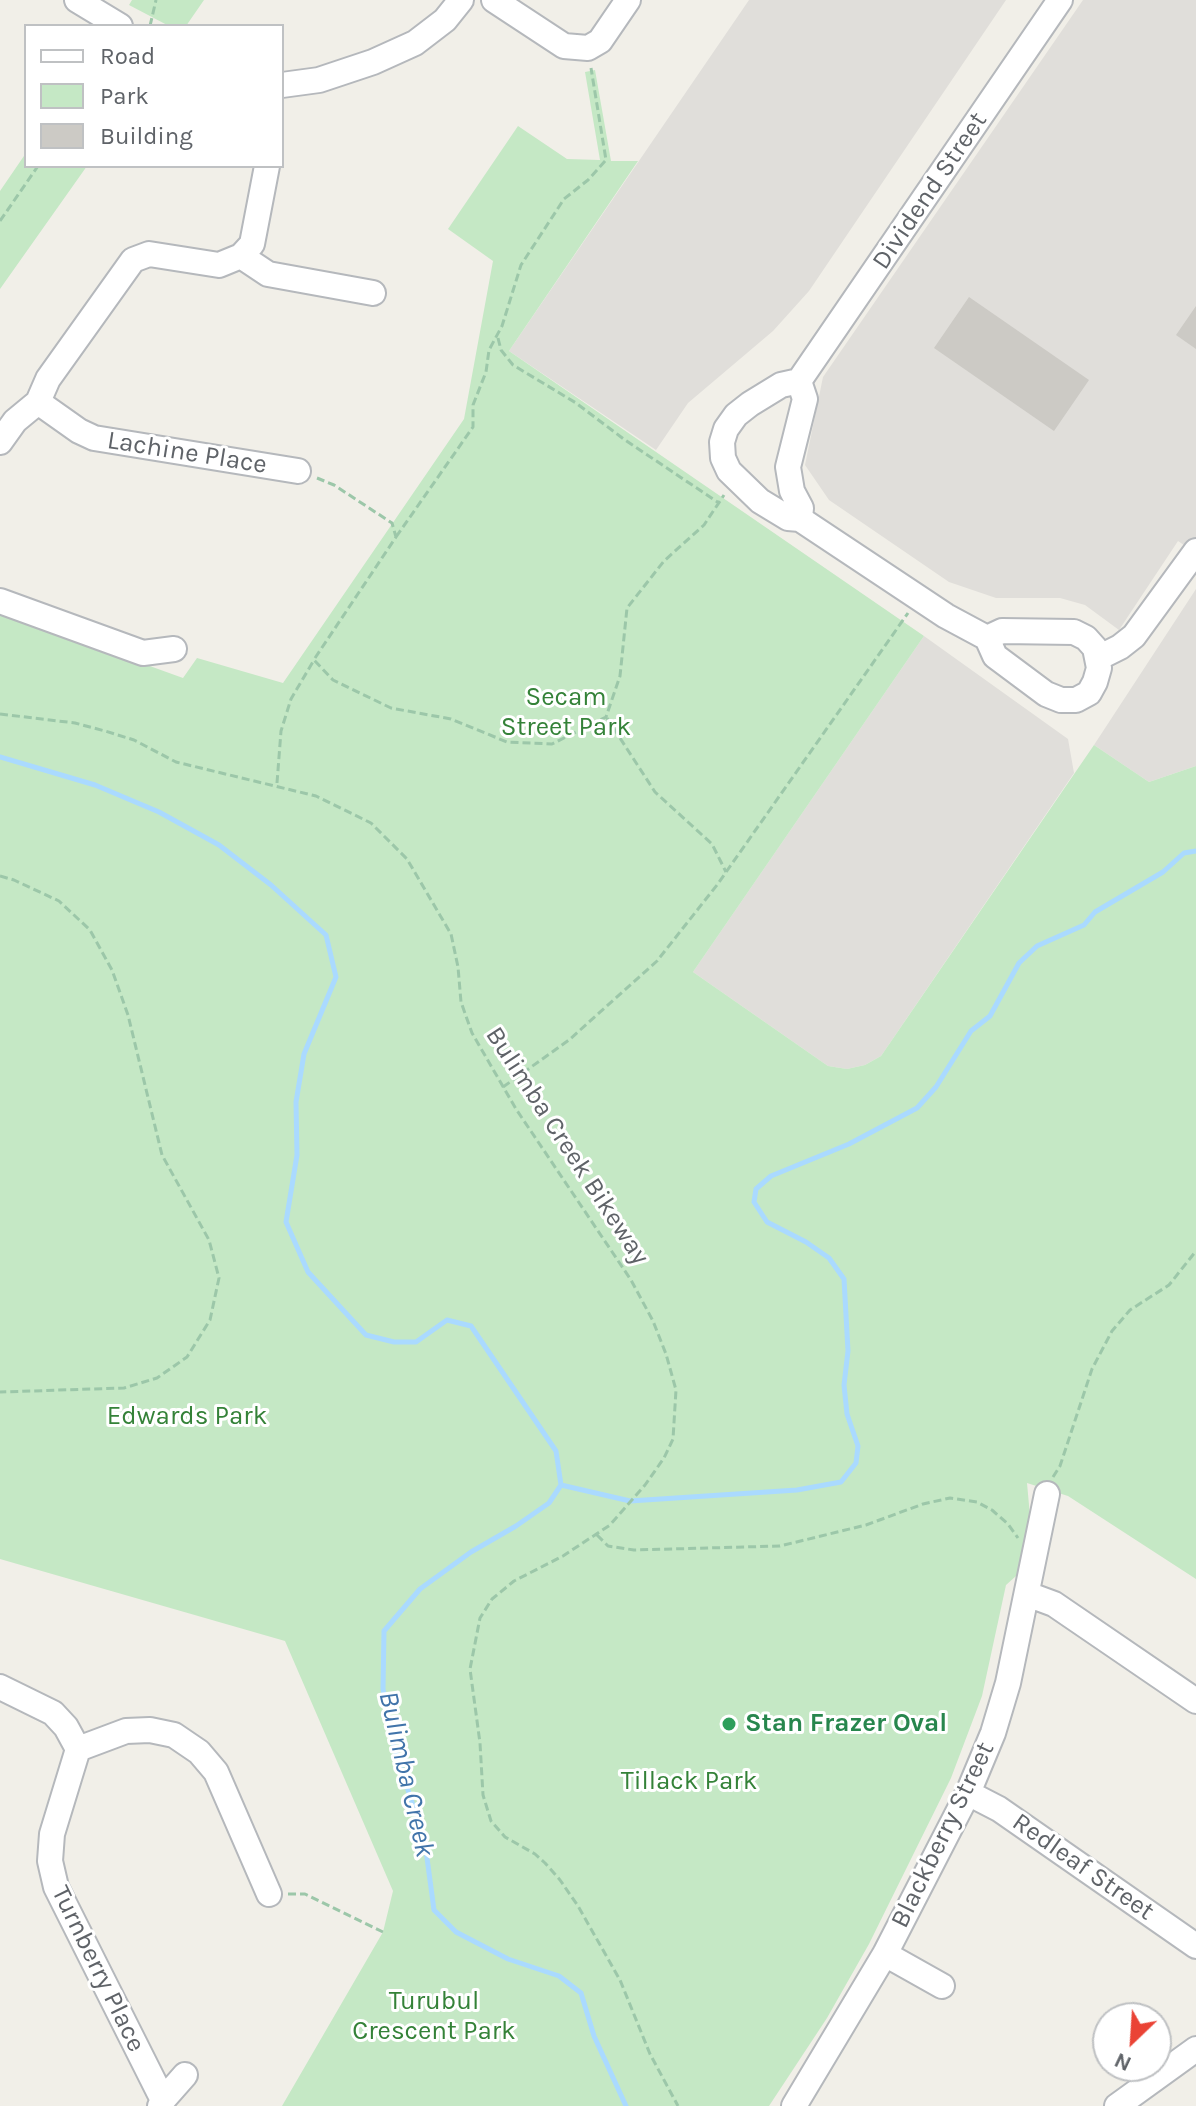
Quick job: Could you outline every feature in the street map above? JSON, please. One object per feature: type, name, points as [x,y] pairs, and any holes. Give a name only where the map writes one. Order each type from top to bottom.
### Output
[{"type":"street","points":[[77,0],[117,24]]},
{"type":"street","points":[[284,85],[319,80],[373,62],[415,43],[445,20],[461,0]]},
{"type":"street","points":[[494,0],[564,46],[588,48],[600,41],[628,0]]},
{"type":"street","name":"Dividend Street","points":[[799,381],[1060,0]]},
{"type":"street","points":[[0,442],[15,421],[38,402],[48,379],[133,260],[149,254],[219,265],[241,256],[252,244],[267,168]]},
{"type":"street","points":[[241,256],[268,274],[373,293]]},
{"type":"street","points":[[734,490],[723,458],[722,442],[726,429],[736,415],[750,404],[781,385],[799,381],[805,399],[788,467],[792,491],[801,508],[800,519]]},
{"type":"street","name":"Lachine Place","points":[[38,402],[94,438],[298,471]]},
{"type":"street","points":[[734,490],[766,482],[788,467]]},
{"type":"street","points":[[734,490],[788,518],[800,519],[918,598],[987,638],[995,656],[1046,694],[1061,700],[1076,700],[1089,693],[1095,682],[1098,658],[1086,638],[1074,632],[1002,631],[987,638]]},
{"type":"street","points":[[1098,658],[1134,636],[1196,551]]},
{"type":"street","points":[[0,601],[143,653],[174,649]]},
{"type":"street","name":"Blackberry Street","points":[[794,2106],[885,1954],[968,1793],[1001,1708],[1047,1494]]},
{"type":"street","points":[[1027,1594],[1054,1604],[1196,1701]]},
{"type":"street","points":[[0,1687],[53,1713],[66,1727],[78,1749],[126,1731],[150,1730],[174,1735],[199,1752],[216,1772],[269,1894]]},
{"type":"street","name":"Turnberry Place","points":[[78,1749],[52,1834],[50,1861],[56,1887],[161,2103],[185,2075]]},
{"type":"street","name":"Redleaf Street","points":[[968,1793],[999,1809],[1196,1946]]},
{"type":"street","points":[[885,1954],[942,1986]]},
{"type":"street","points":[[1117,2106],[1196,2049]]},
{"type":"path","points":[[150,24],[156,0]]},
{"type":"path","points":[[277,785],[281,731],[291,699],[396,537],[473,427],[473,405],[486,372],[489,350],[521,265],[564,199],[588,180],[606,160],[588,48]]},
{"type":"path","points":[[0,221],[37,168]]},
{"type":"path","points":[[497,335],[501,350],[513,365],[556,390],[719,503]]},
{"type":"path","points":[[298,471],[334,485],[392,523],[396,537]]},
{"type":"path","points":[[314,660],[333,680],[391,708],[451,719],[507,742],[552,744],[606,717],[620,676],[627,608],[664,561],[704,525],[719,503],[734,490]]},
{"type":"path","points":[[503,1087],[569,1040],[657,961],[726,872],[918,598]]},
{"type":"path","name":"Bulimba Creek Bikeway","points":[[0,714],[75,723],[105,731],[134,740],[176,762],[316,796],[371,823],[407,859],[451,934],[461,1002],[472,1033],[503,1087],[631,1280],[653,1321],[676,1390],[673,1439],[664,1458],[610,1525],[514,1581],[492,1599],[480,1618],[470,1669],[483,1795],[491,1821],[505,1837],[545,1863],[578,1906],[620,1980],[650,2054],[678,2106]]},
{"type":"path","points":[[606,717],[655,792],[712,844],[726,872]]},
{"type":"path","points":[[0,876],[59,901],[90,930],[112,970],[128,1015],[162,1155],[209,1240],[219,1278],[210,1320],[187,1357],[157,1378],[124,1388],[0,1392]]},
{"type":"path","points":[[1047,1494],[1060,1466],[1092,1369],[1112,1331],[1130,1310],[1169,1285],[1196,1251]]},
{"type":"path","points":[[597,1535],[608,1546],[634,1550],[780,1546],[866,1525],[923,1504],[963,1498],[992,1510],[1008,1524],[1034,1560]]},
{"type":"path","points":[[269,1894],[305,1894],[383,1932]]},
{"type":"shaded area","points":[[749,0],[1006,0],[809,291],[773,331],[688,403],[656,450],[509,351]]},
{"type":"shaded area","points":[[1083,0],[1196,0],[1196,553],[1178,541],[1119,630],[1085,605],[1060,598],[996,598],[949,582],[829,500],[805,465],[823,377]]},
{"type":"shaded area","points":[[1196,589],[1196,766],[1149,782],[1094,745]]},
{"type":"shaded area","points":[[924,636],[1068,739],[1074,773],[881,1056],[865,1065],[847,1069],[828,1066],[693,972]]},
{"type":"green space","points":[[132,0],[204,0],[187,24],[165,24],[129,5]]},
{"type":"green space","points":[[595,70],[611,161],[638,161],[509,351],[924,636],[693,972],[828,1066],[847,1069],[865,1065],[881,1056],[1094,745],[1149,782],[1196,766],[1196,1579],[1068,1496],[1027,1483],[1034,1560],[1006,1585],[982,1696],[951,1778],[869,1944],[827,2018],[769,2106],[282,2106],[383,1932],[393,1891],[285,1641],[0,1559],[0,612],[183,678],[197,658],[283,683],[464,419],[493,261],[448,229],[518,126],[567,159],[600,160],[585,72]]},
{"type":"green space","points":[[24,156],[24,168],[86,168],[0,289],[0,191]]},
{"type":"building","points":[[969,297],[1089,380],[1054,431],[934,348]]},
{"type":"building","points":[[1196,306],[1196,349],[1176,335]]},
{"type":"waterway","name":"Bulimba Creek","points":[[0,757],[95,785],[159,812],[219,845],[271,885],[326,935],[336,977],[304,1054],[296,1102],[297,1155],[286,1222],[308,1272],[366,1335],[394,1342],[416,1342],[447,1320],[471,1326],[556,1451],[561,1485],[549,1503],[471,1552],[420,1589],[384,1631],[383,1689],[392,1740],[425,1843],[434,1910],[456,1932],[508,1959],[559,1976],[581,1993],[594,2036],[626,2106]]},
{"type":"waterway","points":[[561,1485],[630,1501],[797,1490],[841,1482],[856,1463],[858,1446],[847,1414],[844,1385],[848,1351],[844,1279],[829,1258],[767,1222],[754,1202],[756,1189],[771,1176],[849,1144],[917,1108],[936,1087],[971,1031],[990,1016],[1019,963],[1037,946],[1084,925],[1095,912],[1163,872],[1184,853],[1196,851]]},
{"type":"place","name":"Stan Frazer Oval","points":[[729,1724]]},
{"type":"park label","name":"Secam Street Park","points":[[566,713]]},
{"type":"park label","name":"Edwards Park","points":[[187,1417]]},
{"type":"park label","name":"Tillack Park","points":[[689,1782]]},
{"type":"park label","name":"Turubul Crescent Park","points":[[434,2017]]}]
